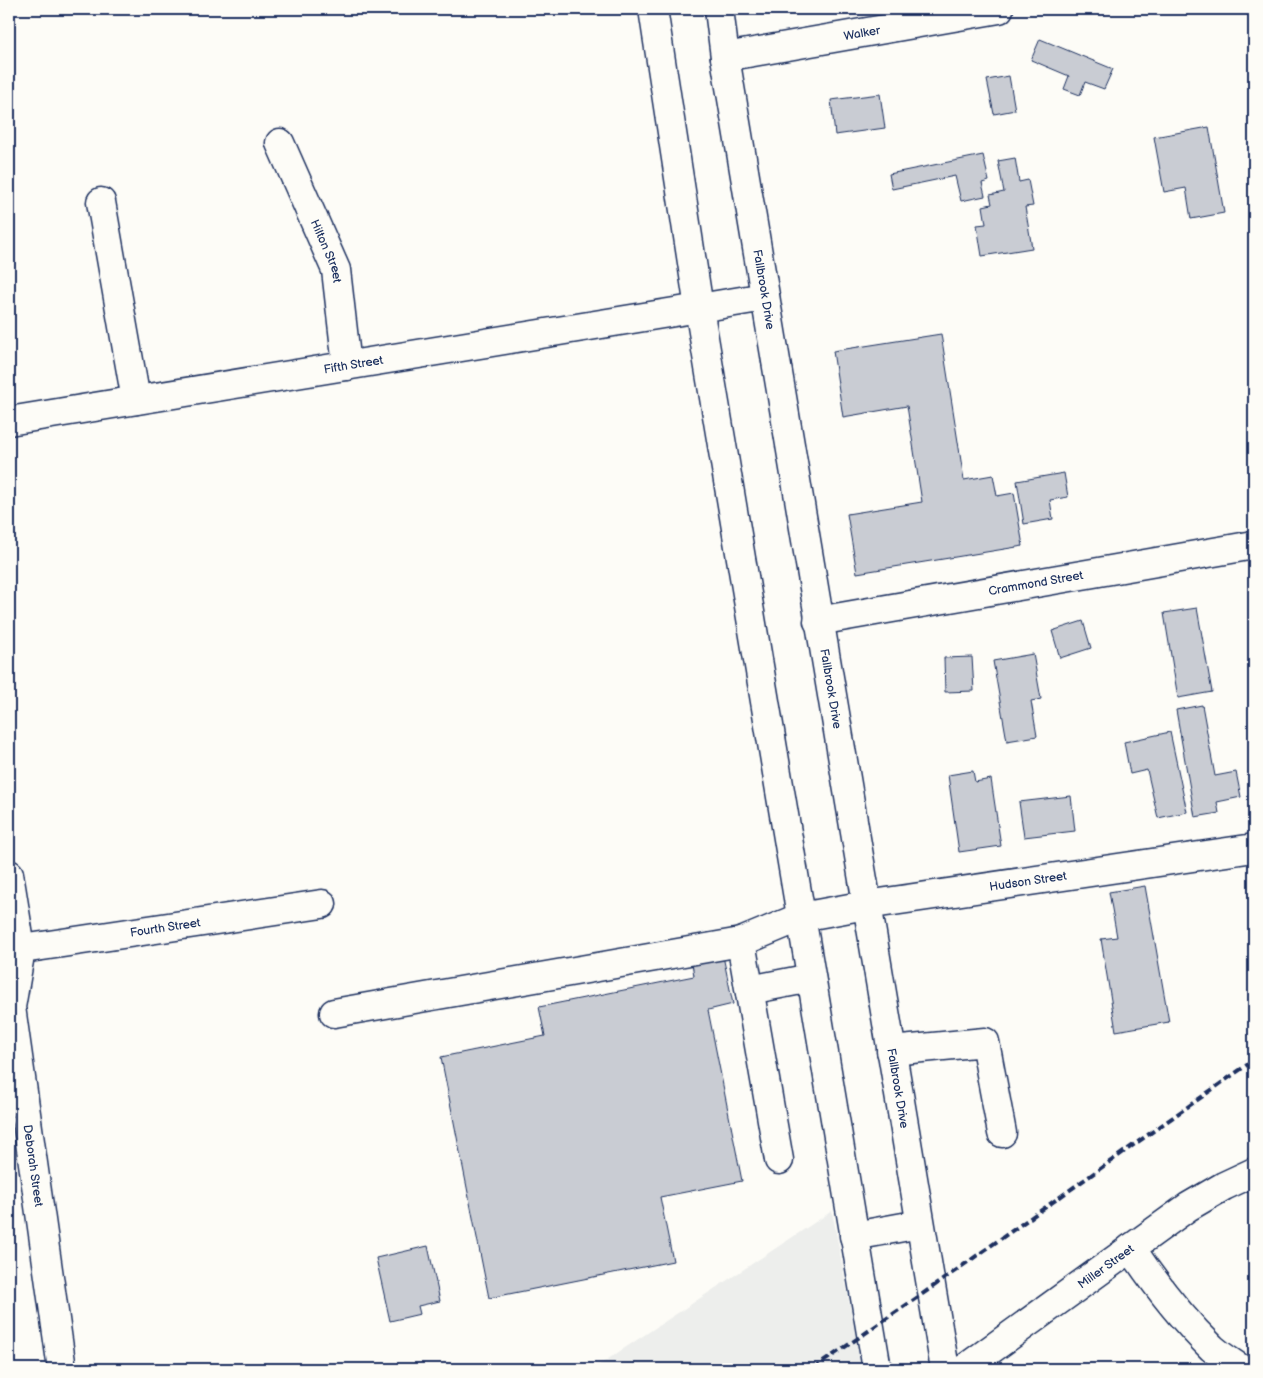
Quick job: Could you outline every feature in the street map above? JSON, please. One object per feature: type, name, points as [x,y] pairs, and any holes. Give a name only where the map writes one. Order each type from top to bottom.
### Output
[{"type":"street","points":[[653,9],[699,308],[877,1369]]},
{"type":"street","name":"Fallbrook Drive","points":[[719,9],[725,58],[818,621],[945,1369]]},
{"type":"street","name":"Walker","points":[[725,58],[999,9]]},
{"type":"street","name":"Hilton Street","points":[[280,143],[336,270],[347,366]]},
{"type":"street","points":[[102,202],[136,400]]},
{"type":"street","name":"Fifth Street","points":[[9,421],[765,297]]},
{"type":"street","name":"Crammond Street","points":[[818,621],[1254,545]]},
{"type":"street","name":"Hudson Street","points":[[334,1013],[741,942],[801,916],[1254,848]]},
{"type":"street","name":"Deborah Street","points":[[9,874],[15,950],[11,1007],[62,1369]]},
{"type":"street","name":"Fourth Street","points":[[15,950],[322,904]]},
{"type":"street","points":[[741,942],[779,1160]]},
{"type":"street","points":[[750,990],[811,978]]},
{"type":"street","points":[[891,1051],[985,1042],[1002,1134]]},
{"type":"street","name":"Miller Street","points":[[964,1369],[1188,1207],[1224,1186],[1254,1172]]},
{"type":"street","points":[[854,1236],[920,1224]]},
{"type":"street","points":[[1132,1248],[1180,1314],[1213,1349],[1240,1369]]},
{"type":"shaded area","points":[[832,1211],[862,1369],[593,1369]]},
{"type":"building","points":[[1040,39],[1113,69],[1104,89],[1085,82],[1080,95],[1064,89],[1069,76],[1031,60]]},
{"type":"building","points":[[1009,76],[1015,110],[994,114],[987,80]]},
{"type":"building","points":[[880,94],[885,128],[835,135],[831,100]]},
{"type":"building","points":[[1209,127],[1224,213],[1191,219],[1186,188],[1164,192],[1154,137]]},
{"type":"building","points":[[983,155],[989,181],[982,183],[985,196],[961,201],[955,176],[892,189],[889,174]]},
{"type":"building","points":[[1015,158],[1019,182],[1028,180],[1033,206],[1025,207],[1032,248],[982,256],[977,225],[986,224],[983,206],[992,204],[990,195],[1004,192],[998,161]]},
{"type":"building","points":[[941,334],[964,480],[993,475],[997,496],[1014,493],[1023,546],[857,573],[847,514],[922,502],[907,406],[843,417],[833,351]]},
{"type":"building","points":[[1064,473],[1068,497],[1050,500],[1053,519],[1024,524],[1017,481]]},
{"type":"building","points":[[1197,608],[1212,692],[1178,698],[1164,613]]},
{"type":"building","points":[[1083,621],[1091,648],[1060,658],[1052,631]]},
{"type":"building","points":[[1033,654],[1041,699],[1031,701],[1037,736],[1007,741],[993,661]]},
{"type":"building","points":[[972,657],[974,691],[945,692],[944,658]]},
{"type":"building","points":[[1202,705],[1215,776],[1236,772],[1241,797],[1217,802],[1219,813],[1195,817],[1176,710]]},
{"type":"building","points":[[1170,732],[1187,812],[1158,818],[1147,770],[1130,774],[1124,742]]},
{"type":"building","points":[[973,771],[975,782],[991,779],[1001,846],[959,852],[948,775]]},
{"type":"building","points":[[1071,796],[1075,831],[1024,837],[1019,802]]},
{"type":"building","points":[[1145,886],[1169,1022],[1116,1031],[1101,939],[1117,937],[1109,892]]},
{"type":"building","points":[[723,956],[733,1004],[708,1010],[742,1181],[660,1197],[673,1261],[489,1298],[441,1057],[545,1036],[539,1007],[694,976],[692,963]]},
{"type":"building","points":[[428,1246],[440,1301],[418,1306],[420,1314],[390,1321],[376,1258]]},
{"type":"railway","points":[[813,1369],[1254,1060]]}]
